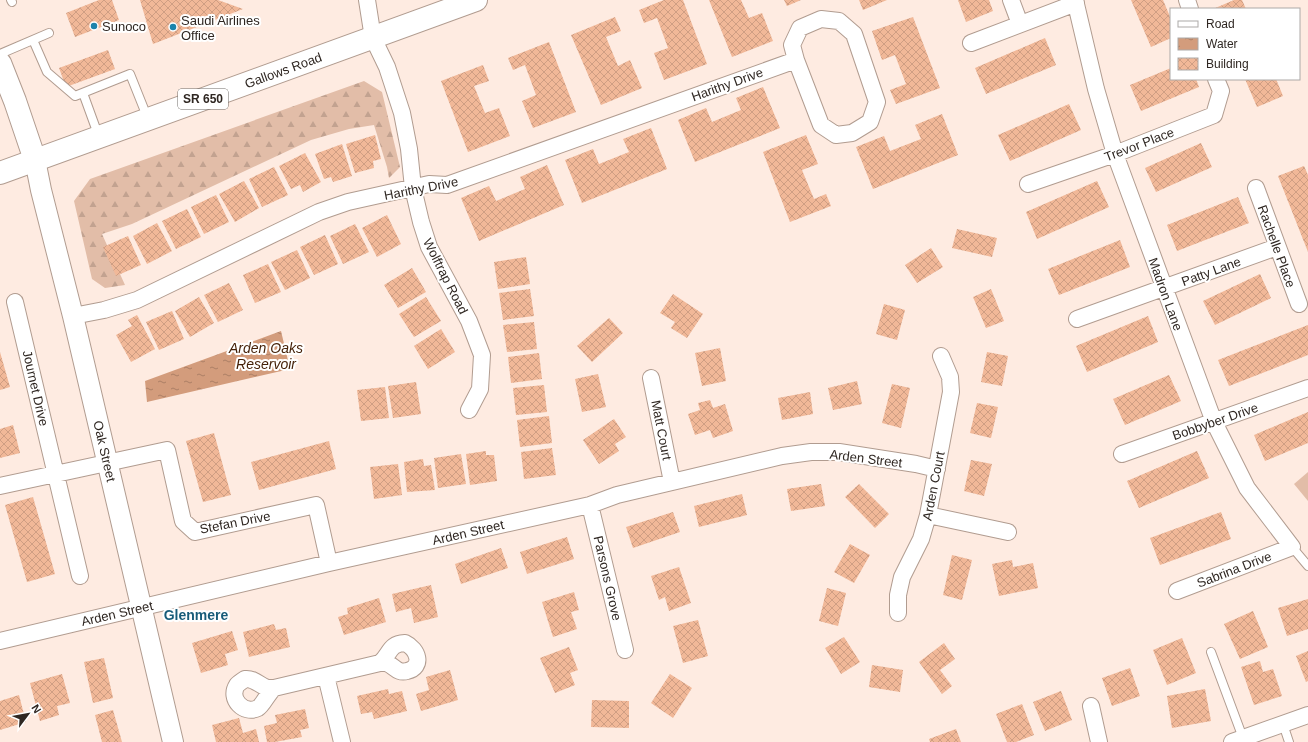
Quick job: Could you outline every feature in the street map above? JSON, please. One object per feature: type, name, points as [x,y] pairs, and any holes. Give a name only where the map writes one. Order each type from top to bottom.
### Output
[{"type":"main road","name":"Gallows Road","points":[[0,173],[476,0]]},
{"type":"main road","points":[[0,63],[15,101],[35,160]]},
{"type":"street","name":"Wolftrap Road","points":[[367,0],[373,38],[385,62],[402,113],[409,149],[413,188],[421,222],[430,246],[469,321],[482,355],[480,389],[469,410]]},
{"type":"street","points":[[1012,0],[1020,24]]},
{"type":"street","points":[[971,43],[1075,2]]},
{"type":"street","name":"Madron Lane","points":[[1075,2],[1096,89],[1115,154],[1214,422],[1247,488],[1292,547]]},
{"type":"street","points":[[821,19],[839,21],[854,34],[877,102],[870,122],[852,133],[836,135],[821,125],[796,60],[792,45],[800,28],[821,19]]},
{"type":"street","name":"Harithy Drive","points":[[73,316],[104,310],[137,300],[319,212],[348,202],[429,184],[447,185],[796,60]]},
{"type":"street","name":"Trevor Place","points":[[1028,184],[1115,154],[1214,115],[1221,92],[1216,80]]},
{"type":"street","name":"Oak Street","points":[[35,160],[108,462],[173,742]]},
{"type":"street","name":"Rachelle Place","points":[[1256,188],[1299,304]]},
{"type":"street","name":"Patty Lane","points":[[1077,319],[1277,247]]},
{"type":"street","name":"Journet Drive","points":[[15,302],[80,576]]},
{"type":"street","name":"Arden Court","points":[[898,613],[898,595],[902,577],[921,539],[928,515],[951,392],[950,377],[941,356]]},
{"type":"street","name":"Matt Court","points":[[651,378],[672,482]]},
{"type":"street","name":"Bobbyber Drive","points":[[1122,454],[1308,388]]},
{"type":"street","name":"Stefan Drive","points":[[108,462],[167,450],[183,521],[195,532],[316,505],[329,563]]},
{"type":"street","name":"Arden Street","points":[[0,641],[329,563],[590,505],[617,495],[782,456],[811,452],[839,452],[916,464],[937,469]]},
{"type":"street","points":[[0,486],[108,462]]},
{"type":"street","name":"Parsons Grove","points":[[590,505],[625,650]]},
{"type":"street","points":[[928,515],[1008,532]]},
{"type":"street","name":"Sabrina Drive","points":[[1177,591],[1292,547]]},
{"type":"street","points":[[274,688],[380,663]]},
{"type":"street","points":[[326,676],[342,742]]},
{"type":"street","points":[[1091,706],[1099,742]]},
{"type":"street","points":[[1238,740],[1308,715]]},
{"type":"lane","points":[[0,54],[49,33]]},
{"type":"lane","points":[[33,40],[47,72],[75,96],[130,74],[148,119]]},
{"type":"lane","points":[[83,93],[99,137]]},
{"type":"lane","name":"Madron Lane","points":[[1292,547],[1308,566]]},
{"type":"lane","points":[[1211,652],[1238,740]]},
{"type":"lane","points":[[1284,724],[1289,742]]},
{"type":"green space","points":[[364,81],[382,92],[400,167],[389,178],[374,125],[349,129],[311,140],[132,224],[102,234],[125,285],[105,288],[92,279],[74,201],[90,179]]},
{"type":"green space","points":[[1308,472],[1308,501],[1294,484]]},
{"type":"water","name":"Arden Oaks Reservoir","points":[[281,331],[290,369],[147,402],[145,381]]},
{"type":"building","points":[[99,0],[112,0],[119,20],[75,37],[66,13]]},
{"type":"building","name":"Saudi Airlines Office","points":[[140,0],[218,0],[243,9],[153,44]]},
{"type":"building","points":[[664,0],[683,0],[707,64],[664,80],[654,53],[668,48],[657,18],[644,23],[639,10]]},
{"type":"building","points":[[709,0],[741,0],[749,18],[762,13],[773,41],[732,57]]},
{"type":"building","points":[[784,0],[801,0],[787,6]]},
{"type":"building","points":[[859,0],[887,0],[863,10]]},
{"type":"building","points":[[958,0],[989,0],[993,11],[966,22]]},
{"type":"building","points":[[1131,0],[1163,0],[1170,17],[1170,38],[1151,47]]},
{"type":"building","points":[[1234,0],[1242,0],[1246,8],[1215,8]]},
{"type":"building","points":[[615,17],[621,31],[606,37],[618,66],[630,60],[642,88],[601,105],[571,35]]},
{"type":"building","points":[[913,17],[940,88],[896,104],[890,90],[906,84],[895,55],[882,60],[872,31]]},
{"type":"building","points":[[1045,38],[1056,65],[986,94],[975,68]]},
{"type":"building","points":[[549,42],[576,112],[533,128],[522,101],[536,95],[525,65],[513,70],[508,58]]},
{"type":"building","points":[[108,50],[115,69],[66,87],[59,68]]},
{"type":"building","points":[[483,65],[489,81],[474,86],[485,113],[499,108],[510,136],[468,152],[441,81]]},
{"type":"building","points":[[1170,68],[1170,80],[1196,80],[1199,87],[1141,111],[1130,85]]},
{"type":"building","points":[[1245,80],[1276,80],[1283,96],[1257,107]]},
{"type":"building","points":[[763,87],[780,128],[695,162],[678,120],[706,108],[712,122],[741,110],[736,98]]},
{"type":"building","points":[[1069,104],[1081,130],[1010,161],[998,135]]},
{"type":"building","points":[[942,114],[958,155],[873,189],[856,147],[884,136],[890,151],[921,139],[915,125]]},
{"type":"building","points":[[651,128],[667,169],[582,203],[565,160],[593,149],[599,164],[629,152],[623,139]]},
{"type":"building","points":[[375,135],[381,159],[373,161],[374,168],[355,173],[346,144]]},
{"type":"building","points":[[806,135],[818,164],[802,170],[814,199],[826,194],[831,206],[790,222],[763,152]]},
{"type":"building","points":[[1201,143],[1212,167],[1156,192],[1145,168]]},
{"type":"building","points":[[342,144],[352,176],[333,182],[331,177],[324,179],[315,154]]},
{"type":"building","points":[[305,153],[321,182],[303,192],[300,185],[291,189],[279,166]]},
{"type":"building","points":[[547,165],[564,205],[479,241],[461,198],[489,186],[496,201],[525,189],[520,177]]},
{"type":"building","points":[[1304,166],[1308,175],[1308,252],[1278,176]]},
{"type":"building","points":[[274,167],[288,195],[262,207],[249,179]]},
{"type":"building","points":[[244,181],[259,208],[235,222],[219,194]]},
{"type":"building","points":[[1097,181],[1109,207],[1037,239],[1026,212]]},
{"type":"building","points":[[216,195],[229,222],[204,234],[191,207]]},
{"type":"building","points":[[1238,197],[1249,223],[1177,251],[1167,225]]},
{"type":"building","points":[[187,209],[201,237],[176,249],[162,221]]},
{"type":"building","points":[[387,215],[401,244],[377,257],[362,228]]},
{"type":"building","points":[[157,223],[172,251],[147,264],[133,236]]},
{"type":"building","points":[[355,224],[369,252],[343,264],[330,236]]},
{"type":"building","points":[[957,229],[997,238],[992,257],[952,248]]},
{"type":"building","points":[[325,235],[338,264],[314,275],[300,247]]},
{"type":"building","points":[[128,236],[141,265],[116,276],[103,247]]},
{"type":"building","points":[[1120,240],[1130,267],[1059,295],[1048,269]]},
{"type":"building","points":[[931,248],[943,267],[917,283],[905,265]]},
{"type":"building","points":[[297,250],[310,278],[285,290],[271,262]]},
{"type":"building","points":[[526,257],[530,284],[498,289],[494,262]]},
{"type":"building","points":[[268,264],[281,292],[255,303],[243,275]]},
{"type":"building","points":[[412,268],[426,292],[398,308],[384,285]]},
{"type":"building","points":[[1260,274],[1271,298],[1215,325],[1203,301]]},
{"type":"building","points":[[229,283],[243,310],[218,322],[204,295]]},
{"type":"building","points":[[530,289],[534,316],[503,320],[499,293]]},
{"type":"building","points":[[991,289],[1004,321],[986,328],[973,297]]},
{"type":"building","points":[[673,294],[703,314],[687,338],[671,328],[675,322],[660,313]]},
{"type":"building","points":[[199,297],[214,323],[190,337],[175,311]]},
{"type":"building","points":[[426,297],[441,321],[414,337],[399,314]]},
{"type":"building","points":[[884,304],[905,310],[897,340],[876,334]]},
{"type":"building","points":[[172,311],[184,339],[159,350],[146,322]]},
{"type":"building","points":[[137,315],[155,349],[131,362],[116,335],[132,326],[128,320]]},
{"type":"building","points":[[1148,316],[1158,342],[1087,372],[1076,346]]},
{"type":"building","points":[[609,318],[623,333],[592,362],[577,346]]},
{"type":"building","points":[[534,322],[537,349],[507,352],[503,325]]},
{"type":"building","points":[[1308,325],[1308,355],[1229,386],[1218,360]]},
{"type":"building","points":[[441,329],[455,352],[428,369],[414,346]]},
{"type":"building","points":[[720,348],[726,381],[702,386],[695,353]]},
{"type":"building","points":[[0,352],[10,387],[0,390]]},
{"type":"building","points":[[987,352],[1008,356],[1002,386],[981,382]]},
{"type":"building","points":[[539,353],[542,379],[511,383],[508,357]]},
{"type":"building","points":[[598,374],[606,407],[582,412],[575,379]]},
{"type":"building","points":[[1169,375],[1181,401],[1125,425],[1113,399]]},
{"type":"building","points":[[857,381],[862,404],[833,410],[828,388]]},
{"type":"building","points":[[416,382],[421,414],[393,418],[388,386]]},
{"type":"building","points":[[892,384],[910,388],[901,428],[882,423]]},
{"type":"building","points":[[544,385],[547,412],[516,415],[513,388]]},
{"type":"building","points":[[385,387],[389,418],[361,421],[357,390]]},
{"type":"building","points":[[810,392],[813,414],[782,420],[778,398]]},
{"type":"building","points":[[710,400],[713,408],[725,404],[733,431],[713,438],[710,430],[695,435],[688,414],[700,410],[698,403]]},
{"type":"building","points":[[977,403],[998,407],[991,438],[970,433]]},
{"type":"building","points":[[1308,412],[1308,443],[1265,461],[1254,435]]},
{"type":"building","points":[[549,416],[552,443],[520,447],[517,420]]},
{"type":"building","points":[[614,419],[626,437],[615,444],[619,451],[599,464],[583,440]]},
{"type":"building","points":[[13,425],[20,453],[0,458],[0,429]]},
{"type":"building","points":[[214,433],[231,495],[203,502],[186,441]]},
{"type":"building","points":[[329,441],[336,469],[259,490],[251,462]]},
{"type":"building","points":[[552,448],[556,475],[524,479],[521,452]]},
{"type":"building","points":[[486,451],[486,455],[494,455],[497,481],[470,485],[466,454]]},
{"type":"building","points":[[1197,451],[1209,478],[1139,508],[1127,481]]},
{"type":"building","points":[[461,454],[466,484],[438,488],[434,458]]},
{"type":"building","points":[[423,459],[424,466],[431,465],[435,490],[407,492],[404,462]]},
{"type":"building","points":[[971,460],[992,464],[984,496],[964,491]]},
{"type":"building","points":[[398,464],[402,495],[374,499],[370,467]]},
{"type":"building","points":[[821,484],[825,506],[791,511],[787,489]]},
{"type":"building","points":[[859,484],[889,514],[875,528],[845,497]]},
{"type":"building","points":[[742,494],[747,515],[699,527],[694,506]]},
{"type":"building","points":[[33,497],[55,574],[27,582],[5,505]]},
{"type":"building","points":[[673,512],[680,532],[633,548],[626,527]]},
{"type":"building","points":[[1221,512],[1231,539],[1160,565],[1150,538]]},
{"type":"building","points":[[567,537],[574,559],[527,574],[520,552]]},
{"type":"building","points":[[850,544],[870,555],[854,583],[834,572]]},
{"type":"building","points":[[501,548],[508,568],[461,584],[455,564]]},
{"type":"building","points":[[952,555],[972,560],[962,600],[943,595]]},
{"type":"building","points":[[1012,560],[1013,567],[1033,563],[1038,588],[999,596],[992,564]]},
{"type":"building","points":[[679,567],[691,603],[669,611],[665,597],[659,600],[651,576]]},
{"type":"building","points":[[431,585],[438,617],[414,623],[411,608],[396,612],[392,594]]},
{"type":"building","points":[[827,588],[846,593],[838,626],[819,621]]},
{"type":"building","points":[[574,592],[579,610],[571,612],[577,629],[553,637],[542,602]]},
{"type":"building","points":[[379,598],[386,622],[344,635],[338,617],[348,614],[347,608]]},
{"type":"building","points":[[1308,599],[1308,629],[1287,636],[1278,608]]},
{"type":"building","points":[[1253,611],[1268,647],[1240,659],[1224,624]]},
{"type":"building","points":[[698,620],[708,656],[683,663],[673,626]]},
{"type":"building","points":[[274,624],[276,630],[286,628],[290,647],[249,657],[243,632]]},
{"type":"building","points":[[232,631],[238,650],[225,654],[228,665],[201,673],[192,643]]},
{"type":"building","points":[[844,637],[860,662],[841,674],[825,648]]},
{"type":"building","points":[[1182,638],[1196,673],[1167,685],[1153,650]]},
{"type":"building","points":[[944,643],[955,659],[940,670],[952,686],[942,694],[919,662]]},
{"type":"building","points":[[569,647],[578,670],[570,673],[575,685],[555,693],[540,658]]},
{"type":"building","points":[[1308,651],[1308,681],[1306,682],[1296,656]]},
{"type":"building","points":[[104,658],[113,698],[93,703],[84,662]]},
{"type":"building","points":[[1260,661],[1263,672],[1273,669],[1282,696],[1254,705],[1241,667]]},
{"type":"building","points":[[872,665],[903,670],[900,692],[869,687]]},
{"type":"building","points":[[1130,668],[1140,696],[1112,706],[1102,678]]},
{"type":"building","points":[[450,670],[458,700],[421,711],[416,694],[429,690],[426,677]]},
{"type":"building","points":[[62,674],[70,703],[57,706],[59,715],[40,721],[30,683]]},
{"type":"building","points":[[670,674],[692,688],[673,718],[651,703]]},
{"type":"building","points":[[388,689],[389,694],[402,691],[407,711],[374,719],[372,712],[361,714],[357,696]]},
{"type":"building","points":[[1205,689],[1211,721],[1172,728],[1167,696]]},
{"type":"building","points":[[1061,691],[1072,720],[1045,731],[1033,702]]},
{"type":"building","points":[[19,695],[26,722],[0,730],[0,701]]},
{"type":"building","points":[[592,700],[629,701],[629,728],[591,727]]},
{"type":"building","points":[[1022,704],[1034,735],[1016,742],[1007,742],[996,714]]},
{"type":"building","points":[[305,709],[309,728],[300,730],[302,737],[267,742],[264,726],[277,723],[275,715]]},
{"type":"building","points":[[113,710],[122,742],[102,742],[95,715]]},
{"type":"building","points":[[239,718],[243,733],[256,729],[259,742],[216,742],[212,725]]},
{"type":"building","points":[[956,729],[961,742],[930,742],[929,739]]},
{"type":"place","name":"Sunoco","points":[[94,26]]},
{"type":"place","name":"Saudi Airlines Office","points":[[173,27]]},
{"type":"district","name":"Glenmere","points":[[196,615]]}]
